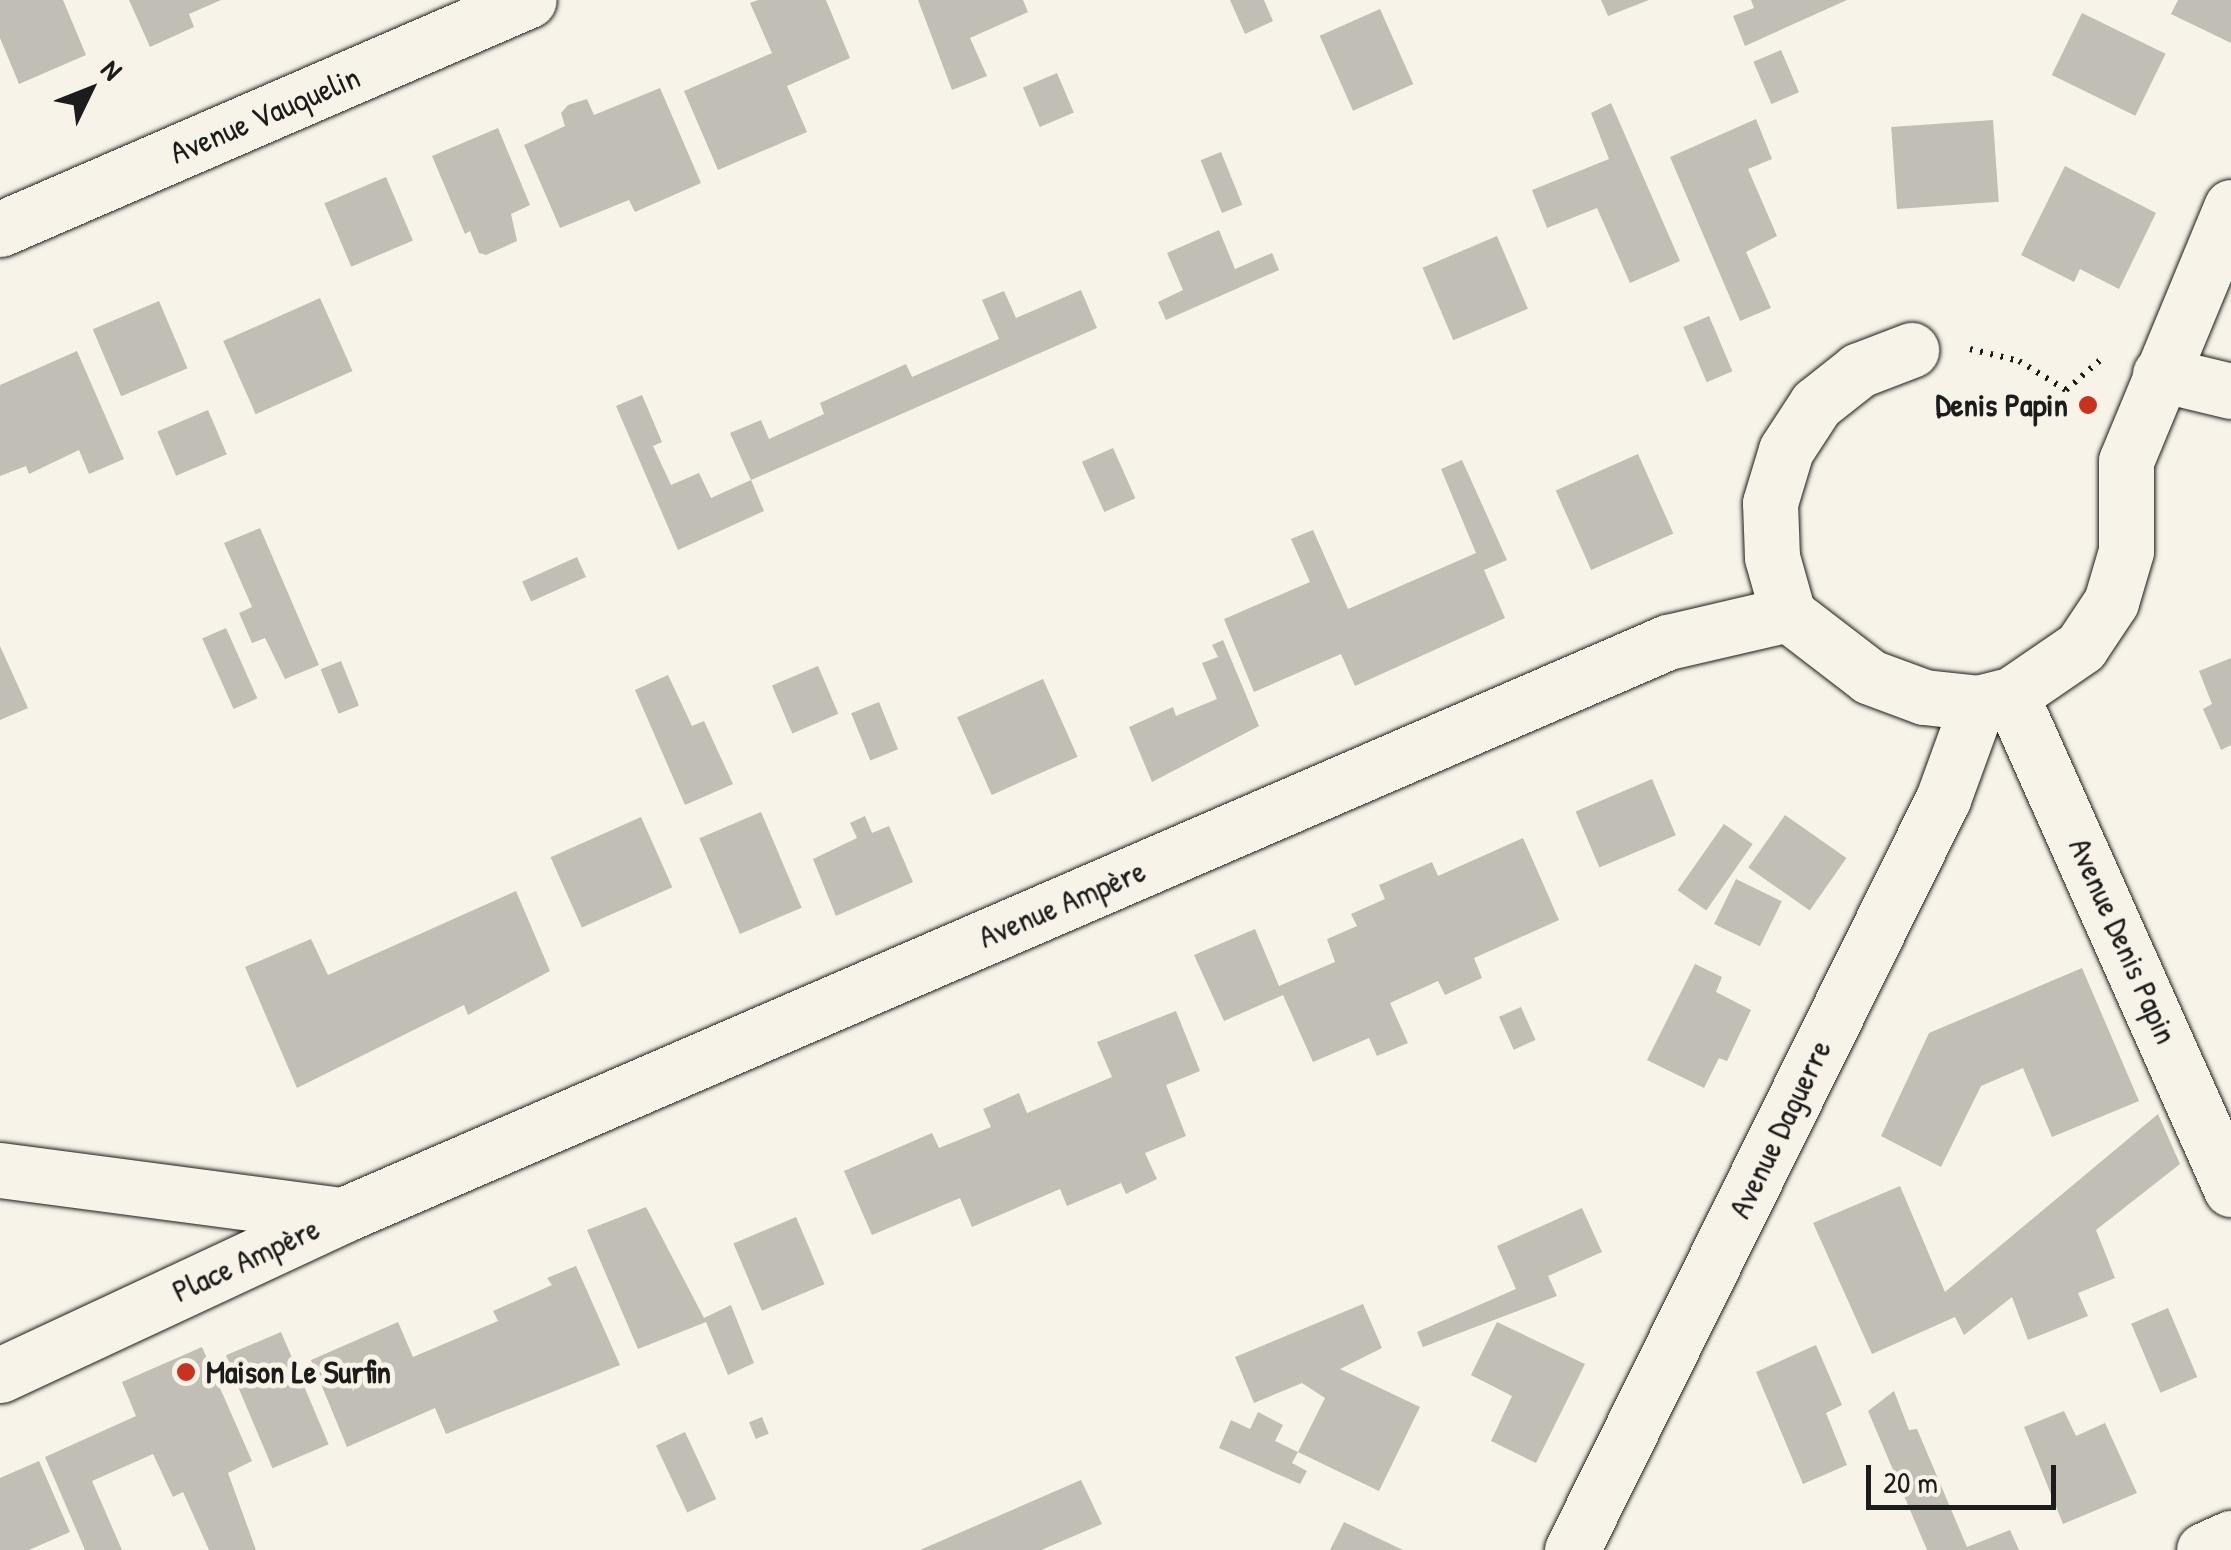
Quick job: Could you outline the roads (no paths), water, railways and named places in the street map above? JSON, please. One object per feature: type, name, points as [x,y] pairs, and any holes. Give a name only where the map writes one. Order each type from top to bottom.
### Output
[{"type":"street","name":"Avenue Vauquelin","points":[[0,229],[529,0]]},
{"type":"street","points":[[1911,350],[1859,370],[1816,404],[1786,450],[1770,503],[1772,557],[1788,614],[1870,677],[1924,697],[1995,699],[2081,647],[2111,602],[2126,550],[2126,462],[2139,361],[2231,207]]},
{"type":"street","points":[[2139,361],[2231,392]]},
{"type":"street","name":"Avenue Ampère","points":[[342,1215],[1668,642],[1788,614]]},
{"type":"street","name":"Avenue Denis Papin","points":[[1995,699],[2231,1189]]},
{"type":"street","name":"Avenue Daguerre","points":[[1572,1550],[1995,699]]},
{"type":"street","name":"Place Ampère","points":[[0,1170],[342,1215]]},
{"type":"street","name":"Place Ampère","points":[[0,1375],[342,1215]]},
{"type":"street","points":[[2204,1550],[2231,1538]]},
{"type":"place","name":"Denis Papin","points":[[2088,405]]},
{"type":"place","name":"Maison Le Surfin","points":[[186,1372]]}]
